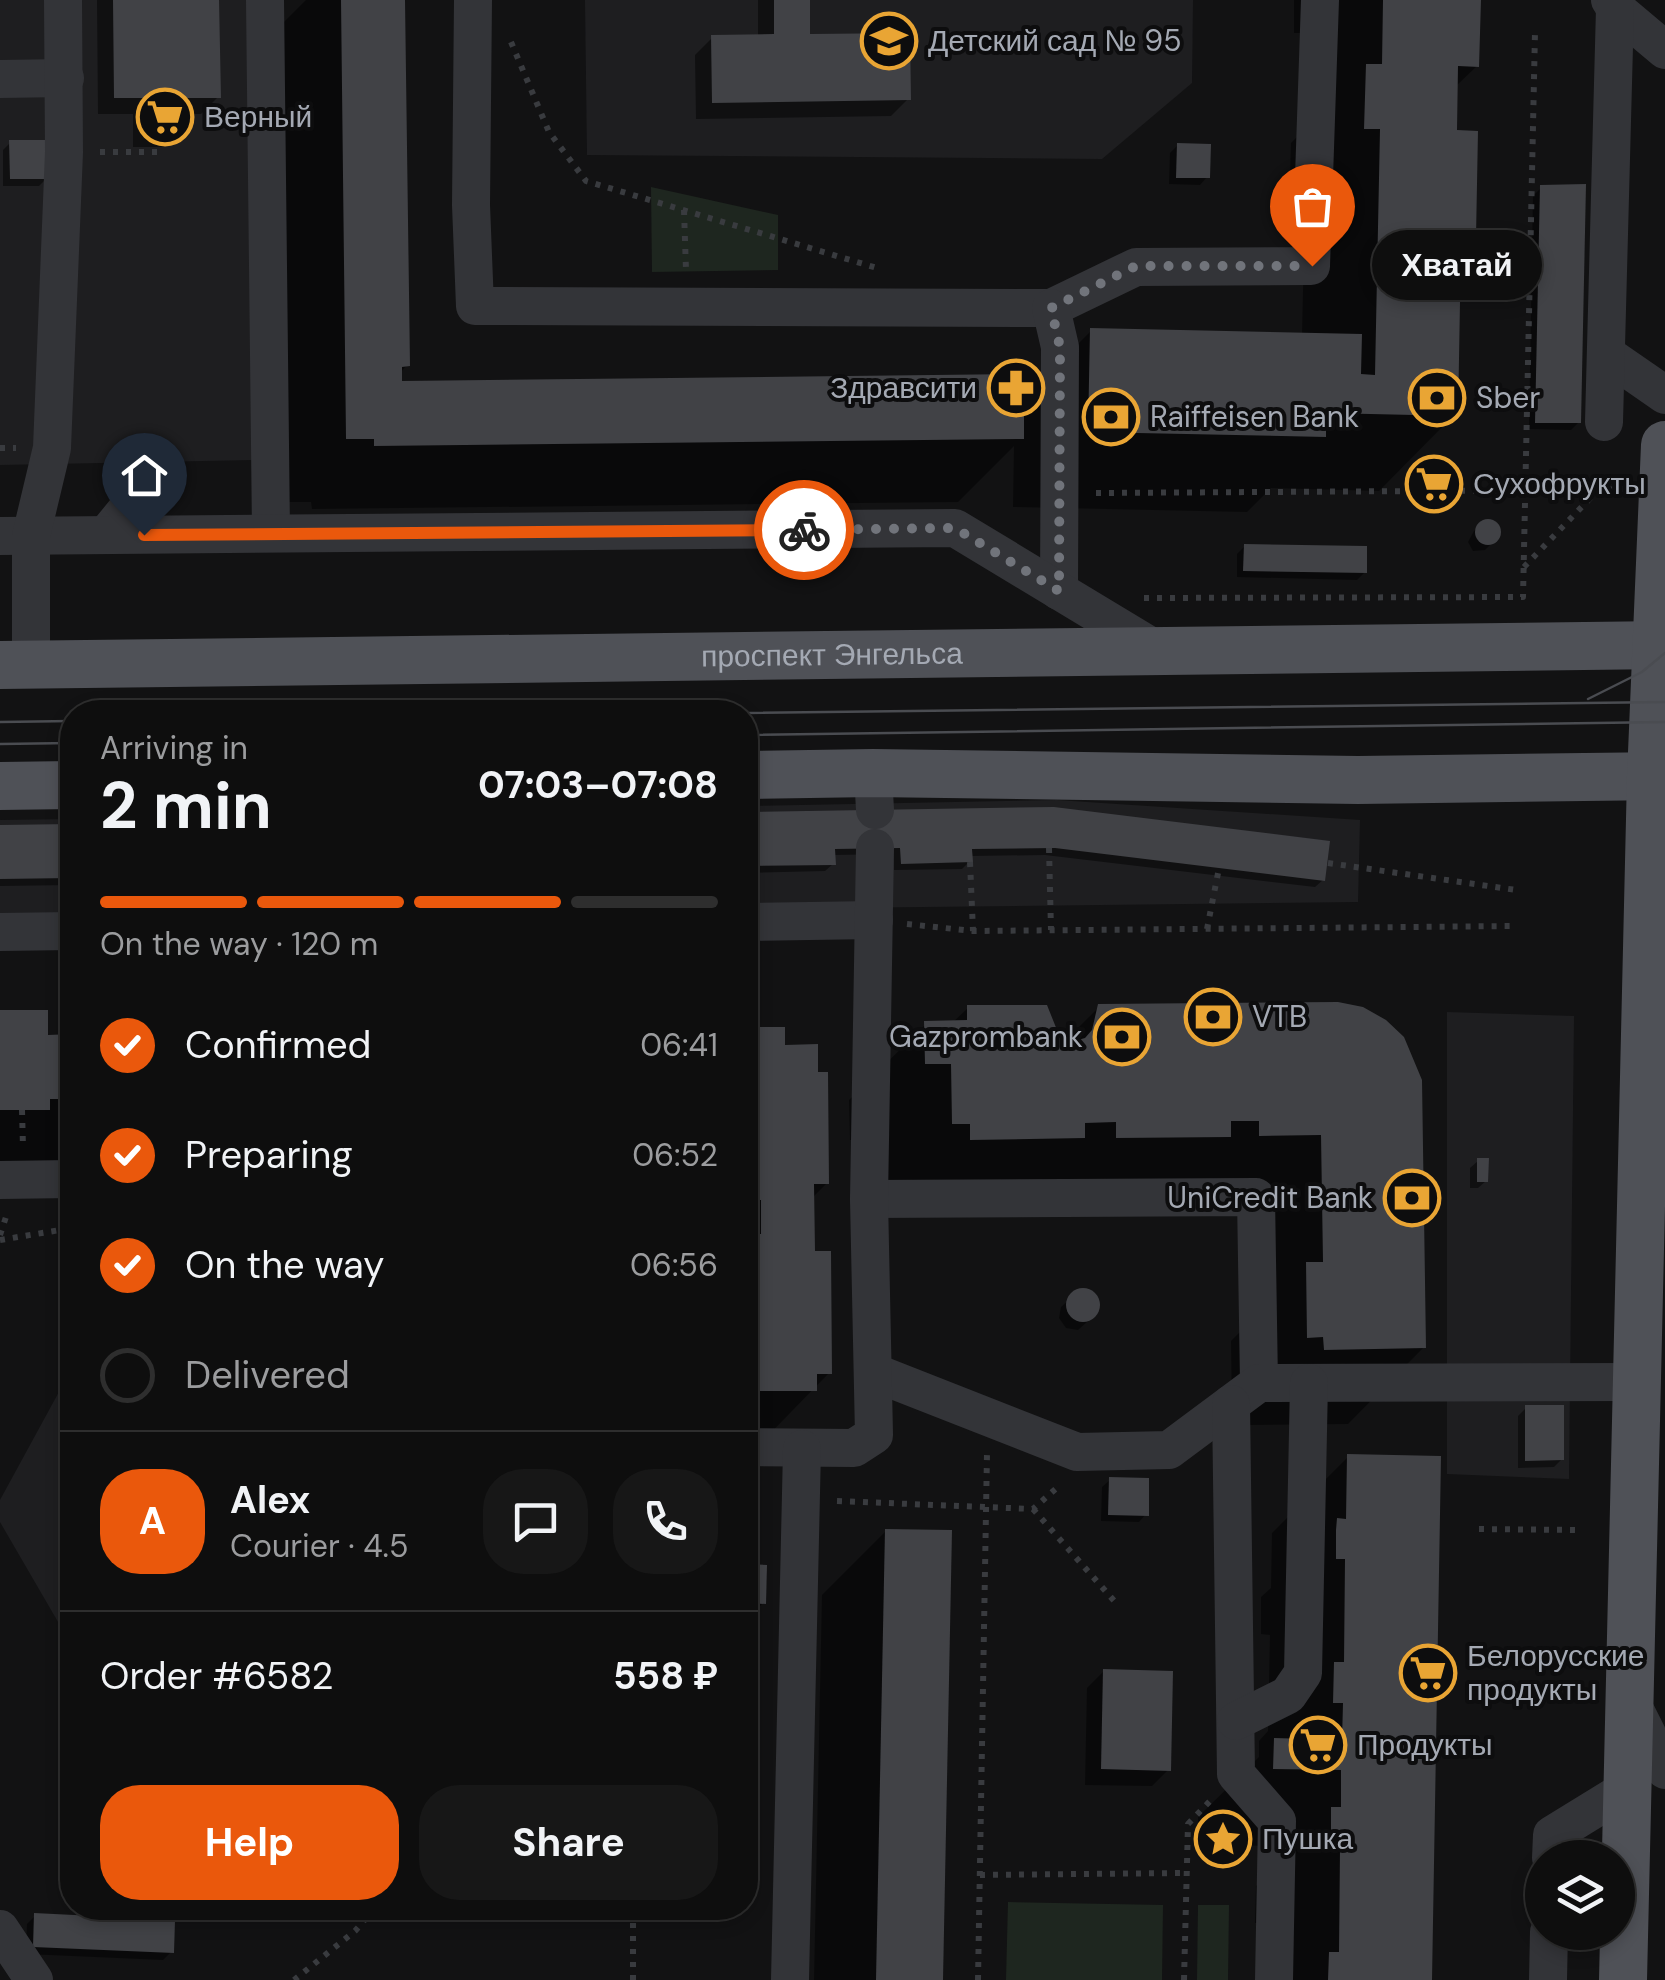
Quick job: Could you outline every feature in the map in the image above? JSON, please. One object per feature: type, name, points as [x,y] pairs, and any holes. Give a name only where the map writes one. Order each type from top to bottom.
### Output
[{"type":"main road","points":[[1622,1980],[1645,1780],[1628,1698],[1665,445]]},
{"type":"main road","name":"проспект Энгельса","points":[[16,665],[1661,644]]},
{"type":"main road","points":[[758,776],[874,791],[1658,776]]},
{"type":"main road","points":[[0,786],[60,784]]},
{"type":"street","points":[[16,665],[16,536],[52,448],[64,152],[63,0]]},
{"type":"street","points":[[266,0],[271,533]]},
{"type":"street","points":[[473,0],[471,205],[475,306],[1051,308],[1136,266],[1312,266],[1320,0]]},
{"type":"street","points":[[1612,4],[1665,50]]},
{"type":"street","points":[[1604,422],[1612,4]]},
{"type":"street","points":[[0,78],[65,78]]},
{"type":"street","points":[[1051,308],[1060,347],[1059,591]]},
{"type":"street","points":[[1606,354],[1665,395]]},
{"type":"street","points":[[106,535],[138,497],[140,455]]},
{"type":"street","points":[[16,536],[955,528],[1162,653]]},
{"type":"street","points":[[758,1447],[854,1448],[874,1435],[870,1200],[875,848]]},
{"type":"street","points":[[758,922],[874,920]]},
{"type":"street","points":[[0,932],[60,931]]},
{"type":"street","points":[[0,1180],[60,1178]]},
{"type":"street","points":[[870,1200],[1256,1197],[1245,1394],[1236,1774],[1276,1821],[1274,1980]]},
{"type":"street","points":[[874,1372],[1077,1452],[1170,1450],[1245,1394],[1309,1384],[1638,1382]]},
{"type":"street","points":[[1236,1721],[1288,1695],[1304,1674],[1309,1384]]},
{"type":"street","points":[[790,1980],[802,1449]]},
{"type":"street","points":[[1552,1840],[1552,1835],[1645,1780]]},
{"type":"street","points":[[0,1930],[34,1980]]},
{"type":"street","points":[[1548,1980],[1549,1950]]},
{"type":"path","points":[[1144,598],[1523,597],[1535,32]]},
{"type":"path","points":[[507,33],[549,132],[586,181],[891,273]]},
{"type":"path","points":[[64,152],[164,152]]},
{"type":"path","points":[[684,210],[687,306]]},
{"type":"path","points":[[1060,493],[1626,489]]},
{"type":"path","points":[[1523,568],[1598,490]]},
{"type":"path","points":[[1049,848],[1051,930]]},
{"type":"path","points":[[970,862],[973,931]]},
{"type":"path","points":[[1328,863],[1516,890]]},
{"type":"path","points":[[1207,929],[1219,868]]},
{"type":"path","points":[[874,920],[973,931],[1515,926]]},
{"type":"path","points":[[0,1240],[60,1230]]},
{"type":"path","points":[[978,1980],[987,1417]]},
{"type":"path","points":[[801,1500],[1033,1509],[1099,1452]]},
{"type":"path","points":[[1033,1509],[1117,1604]]},
{"type":"path","points":[[1479,1528],[1575,1530]]},
{"type":"path","points":[[1184,1980],[1188,1824],[1236,1774]]},
{"type":"path","points":[[980,1875],[1187,1873]]},
{"type":"path","points":[[294,1980],[364,1920]]},
{"type":"path","points":[[632,1980],[633,1920]]},
{"type":"shaded area","points":[[0,0],[251,0],[254,460],[0,465]]},
{"type":"shaded area","name":"Детский сад № 95","points":[[585,0],[1193,0],[1192,83],[1102,159],[587,155]]},
{"type":"shaded area","points":[[651,187],[778,215],[778,270],[652,272]]},
{"type":"shaded area","points":[[1057,800],[1360,820],[1358,902],[758,909],[758,806]]},
{"type":"shaded area","points":[[60,819],[60,917],[0,918],[0,820]]},
{"type":"shaded area","points":[[1447,1012],[1574,1016],[1569,1479],[1447,1474]]},
{"type":"shaded area","points":[[60,1390],[60,1625],[0,1522],[0,1500]]},
{"type":"shaded area","points":[[1008,1902],[1163,1905],[1162,1980],[1006,1980]]},
{"type":"shaded area","points":[[1198,1905],[1229,1905],[1228,1980],[1197,1980]]},
{"type":"building","points":[[113,0],[219,0],[221,98],[183,98],[184,131],[149,131],[149,98],[114,98]]},
{"type":"building","points":[[341,0],[405,0],[410,366],[402,367],[402,381],[1024,374],[1024,439],[374,446],[374,439],[346,439]]},
{"type":"building","points":[[774,0],[810,0],[810,34],[910,33],[911,100],[712,103],[711,35],[774,34]]},
{"type":"building","points":[[1383,0],[1481,0],[1479,67],[1458,66],[1457,130],[1478,131],[1476,237],[1454,237],[1453,302],[1460,302],[1458,416],[1326,413],[1326,437],[1088,432],[1090,328],[1362,334],[1361,374],[1375,375],[1380,129],[1364,129],[1366,64],[1382,64]]},
{"type":"building","points":[[9,140],[49,140],[49,179],[10,179]]},
{"type":"building","points":[[1177,143],[1211,144],[1210,178],[1176,178]]},
{"type":"building","points":[[1586,184],[1581,423],[1535,423],[1540,185]]},
{"type":"building","points":[[1488,519],[1497,523],[1501,532],[1497,541],[1488,545],[1479,541],[1475,532],[1479,523]]},
{"type":"building","points":[[1244,544],[1367,546],[1367,573],[1243,571]]},
{"type":"building","points":[[1054,807],[1330,841],[1325,881],[1055,848],[972,849],[973,862],[901,864],[900,848],[835,849],[836,865],[758,866],[758,812]]},
{"type":"building","points":[[60,824],[60,878],[0,879],[0,825]]},
{"type":"building","points":[[1338,1002],[1363,1007],[1386,1020],[1404,1037],[1422,1080],[1426,1348],[1324,1350],[1323,1337],[1307,1338],[1306,1262],[1323,1262],[1321,1135],[1259,1136],[1259,1121],[1231,1121],[1231,1137],[1116,1138],[1116,1122],[1085,1123],[1085,1138],[970,1140],[970,1124],[952,1124],[951,1064],[925,1064],[924,1021],[967,1020],[967,1005],[1047,1005],[1059,1035],[1074,1041],[1085,1038],[1092,1030],[1098,1004]]},
{"type":"building","points":[[0,1010],[48,1010],[48,1035],[60,1034],[60,1099],[50,1099],[50,1110],[0,1110]]},
{"type":"building","points":[[758,1027],[785,1027],[785,1045],[818,1044],[818,1072],[828,1072],[829,1184],[814,1184],[815,1251],[831,1251],[832,1374],[817,1374],[817,1391],[759,1391]]},
{"type":"building","points":[[1477,1158],[1489,1158],[1488,1182],[1477,1182]]},
{"type":"building","points":[[1083,1288],[1095,1293],[1100,1305],[1095,1317],[1083,1322],[1071,1317],[1066,1305],[1071,1293]]},
{"type":"building","points":[[1525,1405],[1564,1405],[1564,1460],[1525,1461]]},
{"type":"building","points":[[1347,1454],[1441,1456],[1432,1980],[1328,1980],[1329,1952],[1339,1952],[1340,1848],[1331,1848],[1331,1807],[1341,1807],[1341,1770],[1273,1769],[1274,1738],[1342,1740],[1343,1703],[1333,1703],[1334,1662],[1344,1662],[1345,1559],[1336,1559],[1336,1530],[1337,1518],[1346,1519]]},
{"type":"building","points":[[1109,1477],[1149,1478],[1149,1516],[1108,1515]]},
{"type":"building","points":[[885,1529],[952,1530],[943,1980],[876,1980]]},
{"type":"building","points":[[758,1565],[767,1565],[766,1604],[758,1604]]},
{"type":"building","points":[[1103,1669],[1173,1671],[1171,1771],[1101,1769]]},
{"type":"building","points":[[34,1913],[60,1914],[60,1920],[175,1920],[174,1953],[33,1947]]},
{"type":"tram line","points":[[1588,699],[1642,672],[1665,653]]},
{"type":"tram line","points":[[758,713],[1665,702]]},
{"type":"tram line","points":[[0,722],[60,721]]},
{"type":"tram line","points":[[758,735],[1665,722]]},
{"type":"tram line","points":[[0,744],[60,743]]},
{"type":"way so far","points":[[804,530],[955,528],[1059,591],[1060,347],[1051,308],[1136,266],[1312,266]]},
{"type":"place","name":"Детский сад № 95","points":[[889,41]]},
{"type":"place","name":"Верный","points":[[165,117]]},
{"type":"place","name":"Хватай","points":[[1312,266]]},
{"type":"place","name":"Здравсити","points":[[1016,388]]},
{"type":"place","name":"Sber","points":[[1437,398]]},
{"type":"place","name":"Raiffeisen Bank","points":[[1111,417]]},
{"type":"place","name":"Сухофрукты","points":[[1434,484]]},
{"type":"place","name":"VTB","points":[[1213,1017]]},
{"type":"place","name":"Gazprombank","points":[[1122,1037]]},
{"type":"place","name":"UniCredit Bank","points":[[1412,1198]]},
{"type":"place","name":"Белорусские продукты","points":[[1428,1673]]},
{"type":"place","name":"Продукты","points":[[1318,1745]]},
{"type":"place","name":"Пушка","points":[[1223,1839]]},
{"type":"route","points":[[144,535],[804,530]]}]
